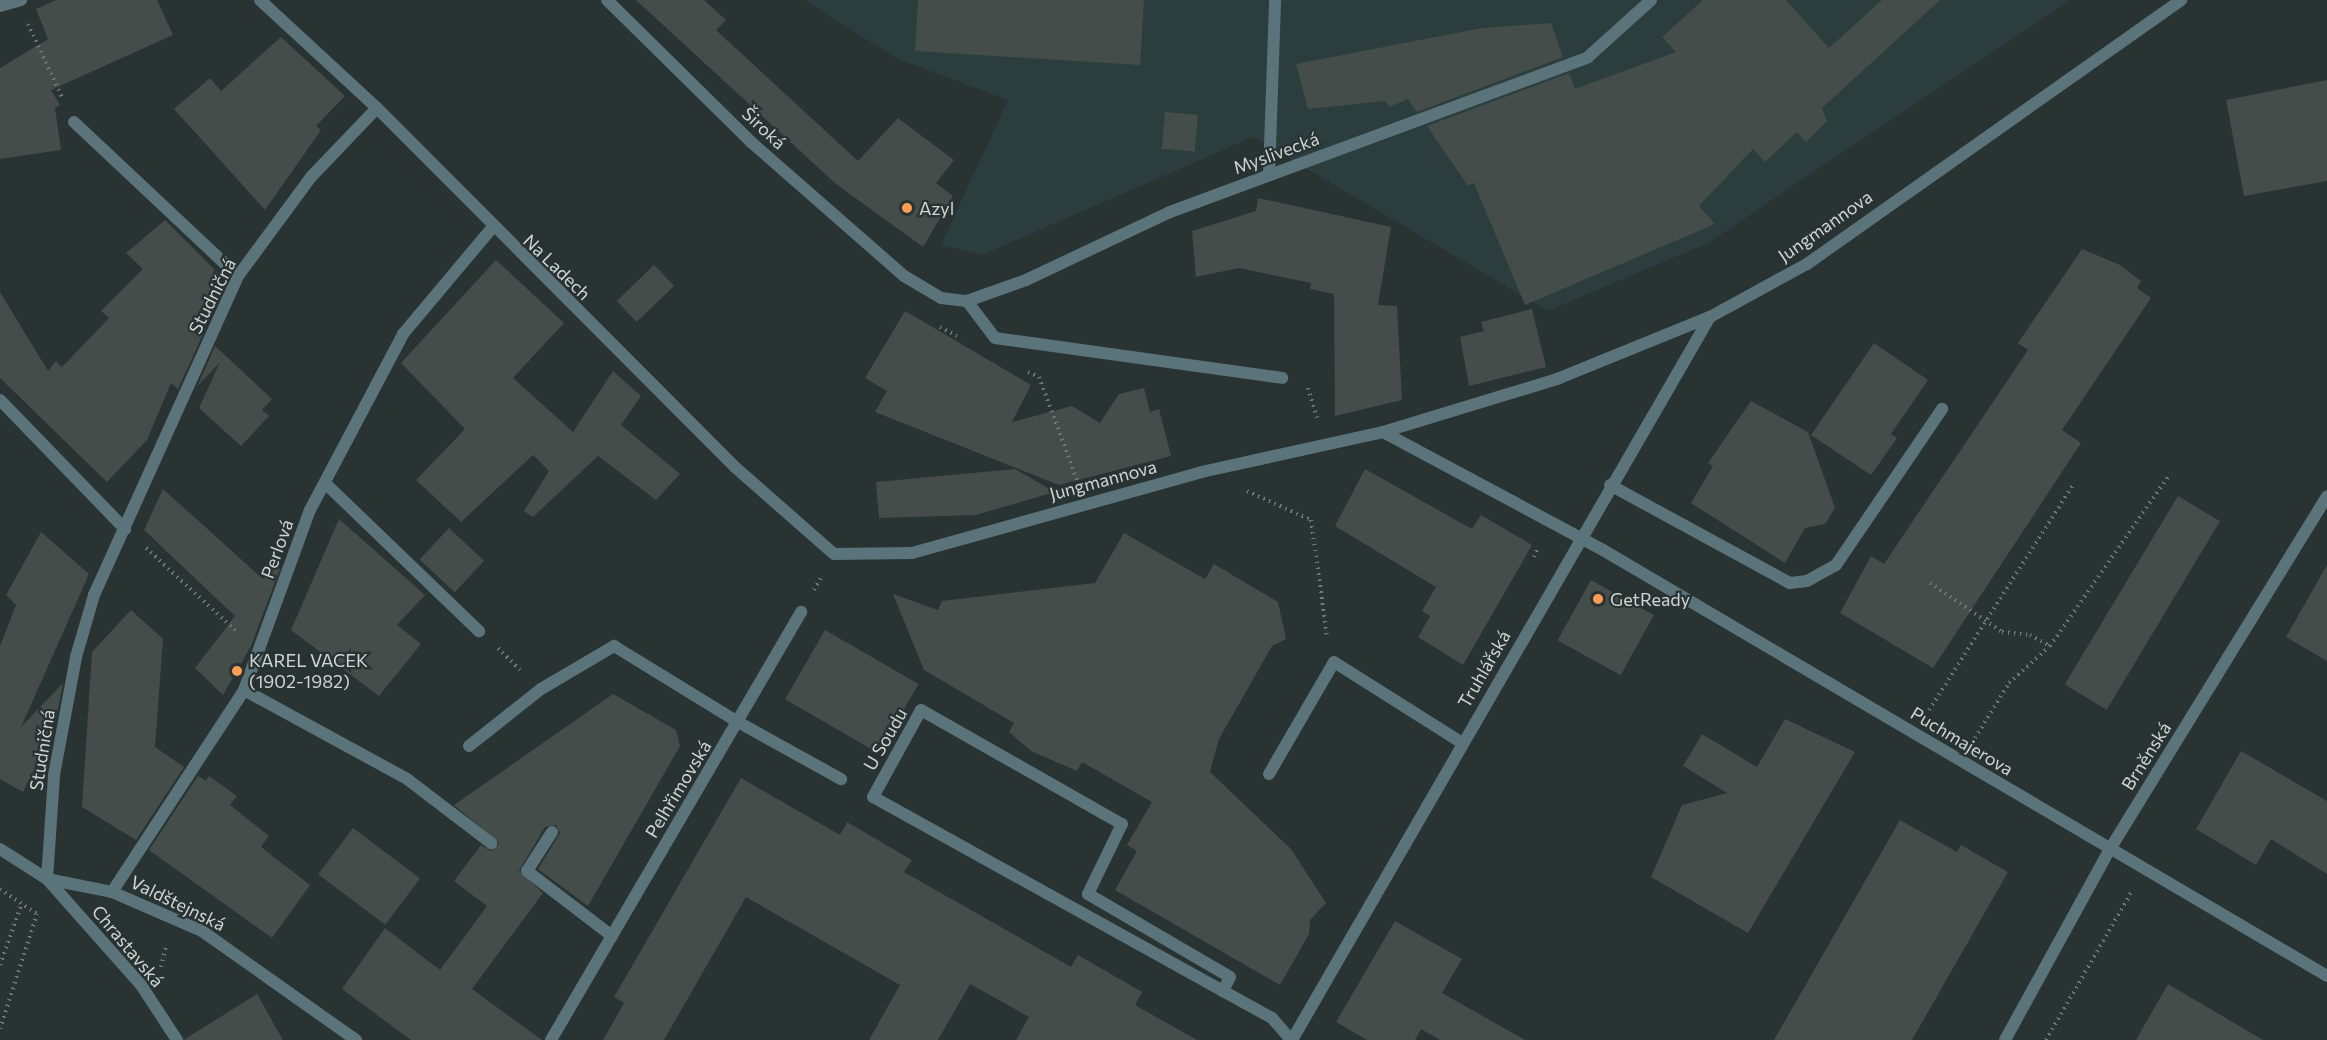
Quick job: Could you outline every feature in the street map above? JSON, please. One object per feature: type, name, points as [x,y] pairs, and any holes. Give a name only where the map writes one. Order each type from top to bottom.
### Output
[{"type":"street","name":"Na Ladech","points":[[260,0],[377,108],[492,228],[736,468],[834,554]]},
{"type":"street","name":"Široká","points":[[607,0],[751,142],[904,276],[941,297],[967,301]]},
{"type":"street","points":[[1269,175],[1275,0]]},
{"type":"street","name":"Myslivecká","points":[[967,301],[1269,175],[1521,87],[1588,57],[1651,0]]},
{"type":"street","name":"Jungmannova","points":[[834,554],[912,553],[1206,471],[1383,432],[1557,379],[1710,317],[1808,264],[2181,0]]},
{"type":"street","points":[[0,6],[20,1]]},
{"type":"street","name":"Studničná","points":[[47,879],[54,776],[76,657],[94,595],[238,276],[311,177],[377,108]]},
{"type":"street","points":[[74,122],[238,276]]},
{"type":"street","name":"Perlová","points":[[112,892],[244,690],[324,483],[403,334],[492,228]]},
{"type":"street","points":[[967,301],[995,338],[1282,378]]},
{"type":"street","name":"Truhlářská","points":[[1291,1040],[1610,485],[1710,317]]},
{"type":"street","points":[[0,400],[125,529]]},
{"type":"street","points":[[1610,485],[1790,583],[1807,581],[1836,565],[1942,409]]},
{"type":"street","points":[[1383,432],[1580,537]]},
{"type":"street","points":[[324,483],[479,631]]},
{"type":"street","name":"Brněnská","points":[[2005,1040],[2110,849],[2327,496]]},
{"type":"street","name":"Puchmajerova","points":[[1580,537],[2327,976]]},
{"type":"street","name":"Pelhřimovská","points":[[551,1040],[801,612]]},
{"type":"street","name":"U Soudu","points":[[540,690],[614,646],[738,722],[841,779]]},
{"type":"street","points":[[1269,774],[1334,662],[1462,742]]},
{"type":"street","points":[[244,690],[407,779],[491,843]]},
{"type":"street","points":[[469,746],[540,690]]},
{"type":"street","name":"U Soudu","points":[[1223,991],[1230,977],[1088,894],[1122,824],[921,711],[873,797],[1223,991],[1272,1018],[1291,1040]]},
{"type":"street","points":[[552,832],[526,871],[612,936]]},
{"type":"street","name":"Valdštejnská","points":[[0,849],[47,879],[112,892],[202,931],[356,1040]]},
{"type":"street","name":"Chrastavská","points":[[47,879],[141,985],[177,1040]]},
{"type":"path","points":[[20,1],[74,122]]},
{"type":"path","points":[[1040,377],[1086,503]]},
{"type":"path","points":[[1282,378],[1309,388],[1324,445]]},
{"type":"path","points":[[1206,471],[1311,520],[1318,549],[1321,612],[1334,662]]},
{"type":"path","points":[[1960,761],[2008,683],[2050,646],[2170,474]]},
{"type":"path","points":[[1915,734],[2072,486]]},
{"type":"path","points":[[125,529],[258,652]]},
{"type":"path","points":[[1531,538],[1539,548],[1534,557]]},
{"type":"path","points":[[801,612],[834,554]]},
{"type":"path","points":[[1930,583],[1985,621],[2050,646]]},
{"type":"path","points":[[479,631],[540,690]]},
{"type":"path","points":[[2046,1040],[2133,888]]},
{"type":"path","points":[[0,889],[22,903],[0,965]]},
{"type":"path","points":[[0,1029],[37,914]]},
{"type":"shaded area","points":[[804,0],[2070,0],[1708,243],[1548,311],[1253,137],[982,255],[941,245],[1008,100],[898,59]]},
{"type":"building","points":[[56,0],[157,0],[173,35],[51,90],[60,105],[55,108],[61,150],[0,159],[0,68],[48,39],[36,9]]},
{"type":"building","points":[[636,0],[704,0],[726,20],[716,30],[858,161],[898,118],[954,160],[936,183],[953,196],[923,247],[836,184]]},
{"type":"building","points":[[918,0],[1144,0],[1140,65],[915,51]]},
{"type":"building","points":[[1703,0],[1786,0],[1829,48],[1882,0],[1940,0],[1822,108],[1827,121],[1806,142],[1797,132],[1765,162],[1753,149],[1699,206],[1715,224],[1525,305],[1474,183],[1468,186],[1427,126],[1569,73],[1575,89],[1676,52],[1662,37]]},
{"type":"building","points":[[1551,23],[1563,57],[1417,112],[1408,99],[1389,107],[1385,101],[1308,109],[1296,64],[1482,28]]},
{"type":"building","points":[[281,37],[345,96],[316,126],[321,130],[265,210],[174,109],[210,78],[221,91]]},
{"type":"building","points":[[2327,80],[2327,181],[2244,196],[2226,100]]},
{"type":"building","points":[[1165,112],[1198,115],[1195,152],[1162,149]]},
{"type":"building","points":[[1258,198],[1391,227],[1378,305],[1397,306],[1402,400],[1335,416],[1334,294],[1310,289],[1311,283],[1239,268],[1196,277],[1192,231],[1256,211]]},
{"type":"building","points":[[165,220],[218,273],[195,327],[203,334],[178,389],[171,383],[147,440],[107,482],[0,378],[0,292],[48,371],[56,361],[62,367],[109,318],[101,311],[143,269],[126,253]]},
{"type":"building","points":[[2082,249],[2120,265],[2141,281],[2137,288],[2151,298],[2062,430],[2081,443],[1933,668],[1840,613],[1871,556],[1884,564],[2028,350],[2018,343]]},
{"type":"building","points":[[496,260],[564,323],[513,378],[573,432],[613,371],[641,396],[621,425],[680,474],[656,500],[598,456],[533,517],[524,511],[549,471],[533,455],[461,522],[416,480],[465,429],[401,363]]},
{"type":"building","points":[[654,265],[674,286],[637,322],[617,301]]},
{"type":"building","points":[[1532,309],[1546,367],[1469,386],[1460,337],[1484,331],[1481,322]]},
{"type":"building","points":[[905,311],[1031,385],[1012,422],[1072,406],[1100,423],[1119,394],[1144,388],[1150,412],[1159,409],[1171,456],[1059,485],[875,412],[887,391],[865,378]]},
{"type":"building","points":[[1874,343],[1928,380],[1891,434],[1897,438],[1871,475],[1811,435]]},
{"type":"building","points":[[215,346],[272,399],[262,410],[269,416],[241,446],[199,408],[220,362],[197,387]]},
{"type":"building","points":[[1751,401],[1808,432],[1835,508],[1825,524],[1805,528],[1785,563],[1691,503],[1713,466],[1708,463]]},
{"type":"building","points":[[1015,469],[1055,492],[976,515],[879,518],[876,482]]},
{"type":"building","points":[[1365,469],[1472,529],[1481,515],[1532,545],[1463,665],[1418,637],[1430,616],[1422,611],[1436,587],[1335,526]]},
{"type":"building","points":[[163,489],[263,579],[274,565],[280,569],[251,646],[223,695],[195,668],[235,616],[144,530]]},
{"type":"building","points":[[2178,496],[2220,521],[2107,710],[2065,685]]},
{"type":"building","points":[[339,519],[425,595],[397,625],[421,644],[379,696],[291,630]]},
{"type":"building","points":[[449,528],[484,561],[455,592],[420,559]]},
{"type":"building","points":[[41,532],[89,574],[21,727],[63,683],[54,729],[23,792],[0,779],[0,646],[16,605],[6,595]]},
{"type":"building","points":[[1124,533],[1205,579],[1214,564],[1278,602],[1286,639],[1272,646],[1219,739],[1210,772],[1291,849],[1326,903],[1310,920],[1309,934],[1280,985],[1115,890],[1137,851],[1127,845],[1152,802],[1082,762],[1077,771],[1031,751],[1009,732],[1014,723],[924,670],[893,594],[938,610],[942,601],[1095,583]]},
{"type":"building","points":[[2327,565],[2327,661],[2286,637]]},
{"type":"building","points":[[1591,580],[1654,615],[1621,675],[1558,640]]},
{"type":"building","points":[[131,610],[163,639],[155,747],[184,767],[136,840],[82,807],[92,652]]},
{"type":"building","points":[[825,630],[919,684],[879,753],[785,699]]},
{"type":"building","points":[[613,694],[676,730],[680,746],[588,906],[538,869],[560,833],[556,825],[545,827],[519,871],[543,893],[472,989],[542,1040],[411,1040],[342,989],[385,928],[440,970],[487,906],[454,881],[481,845],[491,851],[499,843],[454,805]]},
{"type":"building","points":[[1785,719],[1855,752],[1748,933],[1651,877],[1682,805],[1727,793],[1683,766],[1702,734],[1757,767]]},
{"type":"building","points":[[2241,751],[2327,801],[2327,874],[2271,839],[2256,865],[2196,829]]},
{"type":"building","points":[[198,776],[206,781],[209,776],[237,796],[230,805],[269,836],[261,847],[310,885],[272,938],[149,850]]},
{"type":"building","points":[[741,778],[840,835],[847,822],[912,860],[904,872],[1071,967],[1078,955],[1142,992],[1135,1005],[1197,1040],[1016,1040],[1029,1017],[970,984],[938,1040],[869,1040],[900,985],[746,897],[664,1040],[603,1040],[624,1003],[614,997]]},
{"type":"building","points":[[1900,820],[1957,852],[1961,845],[2008,872],[1912,1040],[1774,1040]]},
{"type":"building","points":[[353,828],[420,879],[385,925],[318,874]]},
{"type":"building","points":[[1395,921],[1462,959],[1442,993],[1525,1040],[1440,1040],[1421,1029],[1415,1040],[1367,1040],[1336,1022]]},
{"type":"building","points":[[2168,984],[2263,1040],[2136,1040]]},
{"type":"building","points":[[257,994],[283,1040],[185,1040],[185,1039]]},
{"type":"place","name":"Azyl","points":[[907,208]]},
{"type":"place","name":"GetReady","points":[[1598,599]]},
{"type":"place","name":"KAREL VACEK (1902-1982)","points":[[237,671]]}]
